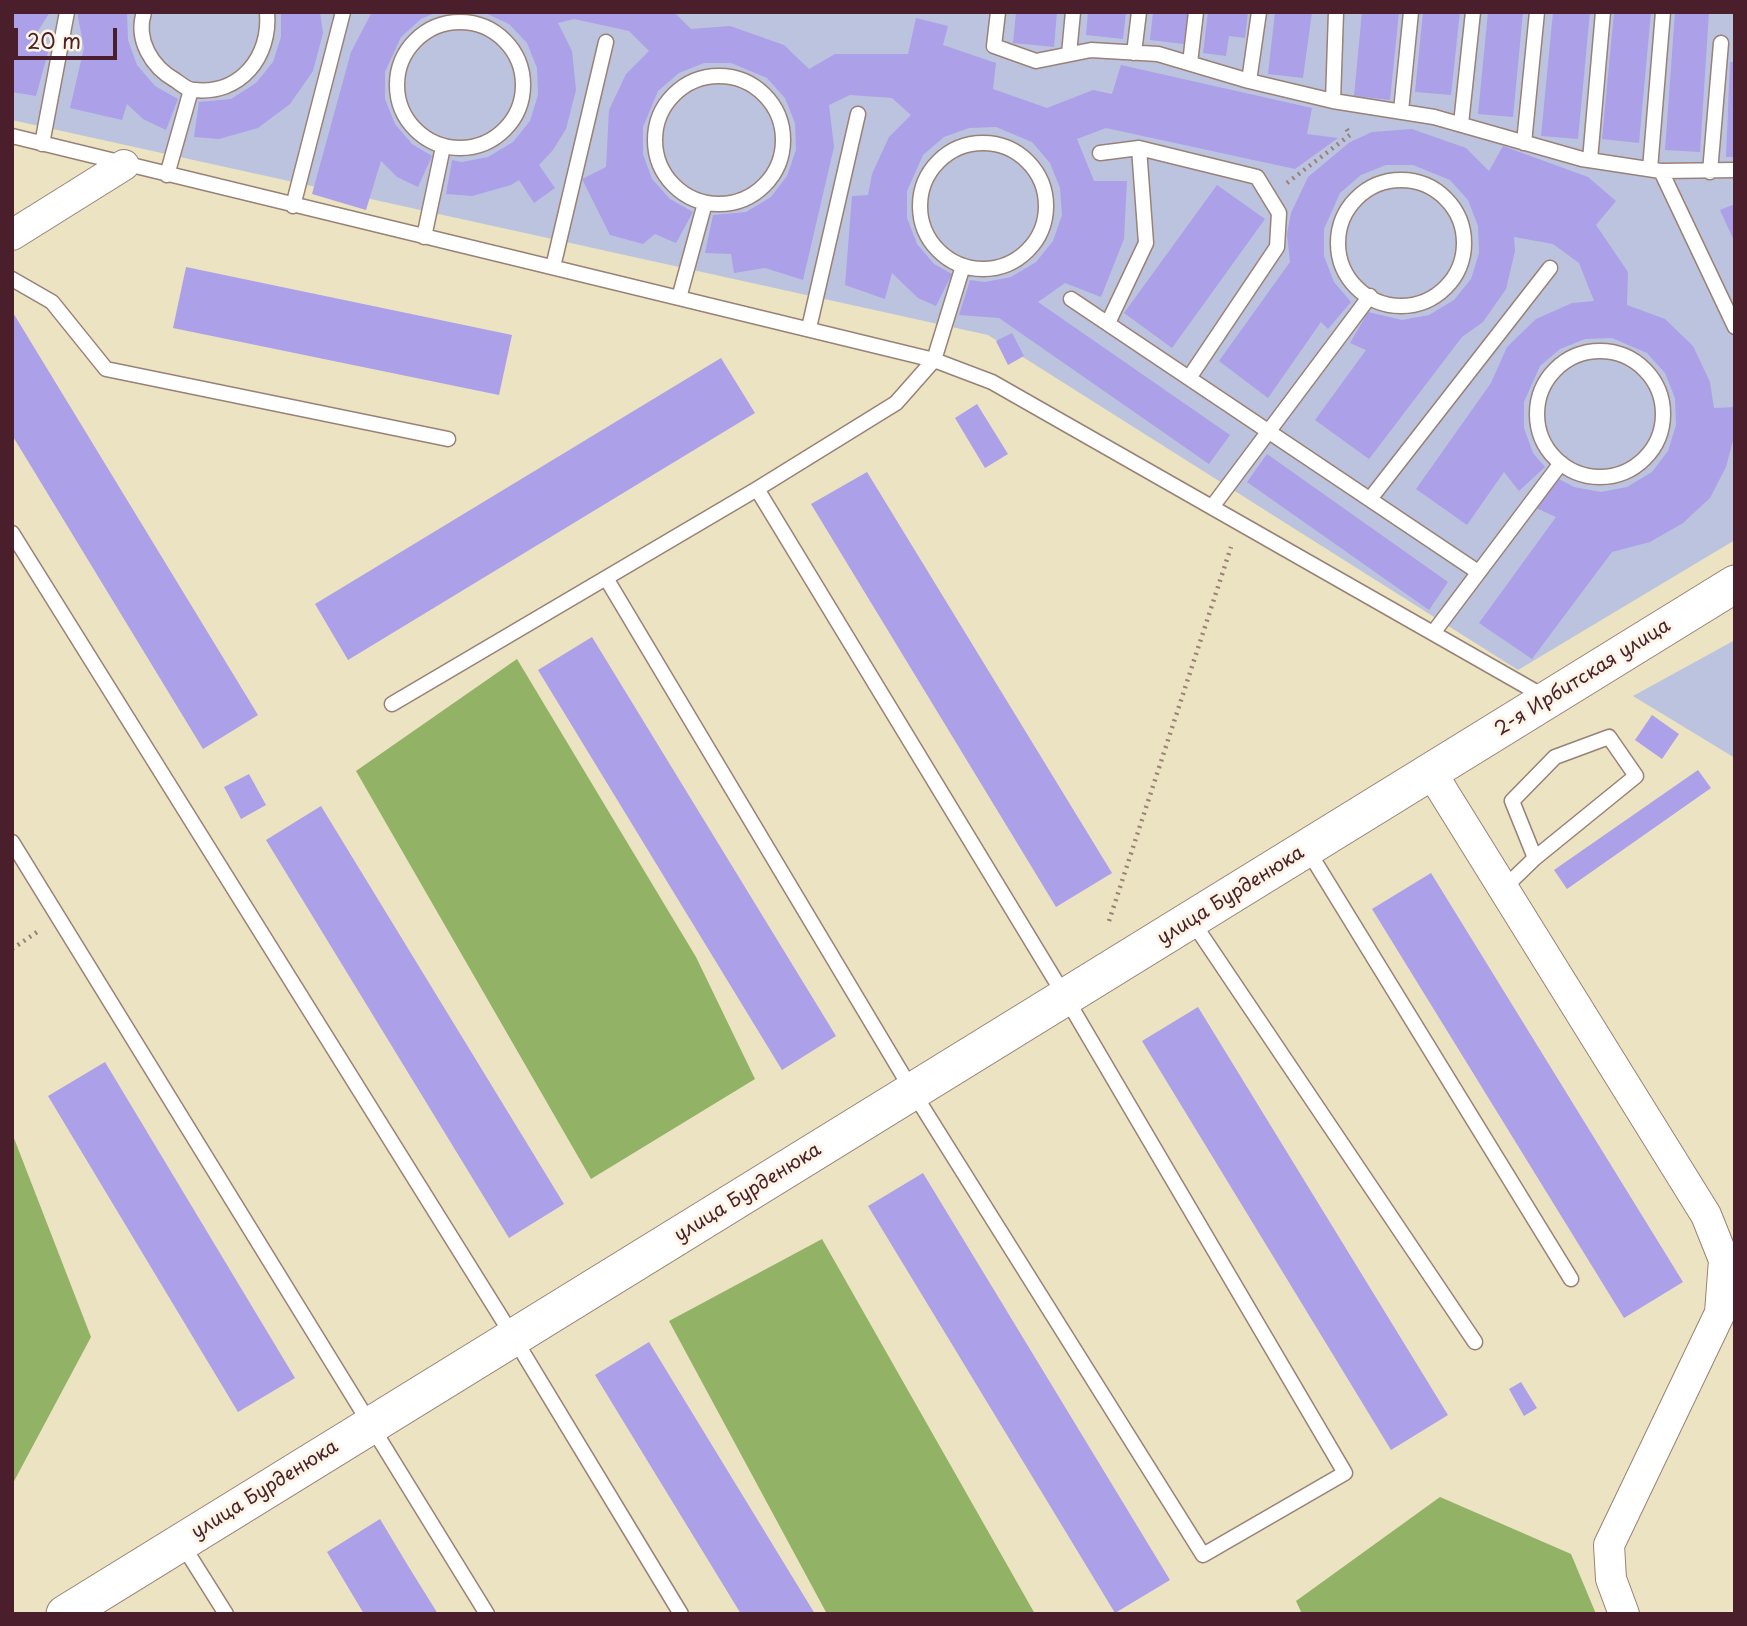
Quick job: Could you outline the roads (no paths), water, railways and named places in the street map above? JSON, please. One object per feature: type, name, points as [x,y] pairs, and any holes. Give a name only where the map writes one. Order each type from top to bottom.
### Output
[{"type":"street","points":[[12,235],[124,165]]},
{"type":"street","name":"2-я Ирбитская улица","points":[[1431,772],[1735,584]]},
{"type":"street","points":[[1431,772],[1706,1215],[1724,1260],[1727,1318],[1609,1545],[1611,1579],[1624,1614]]},
{"type":"street","name":"улица Бурденюка","points":[[65,1614],[1431,772]]},
{"type":"lane","points":[[42,144],[67,12]]},
{"type":"lane","points":[[144,12],[143,42],[153,62],[165,75],[191,90],[232,84],[250,71],[263,52],[269,32],[267,12]]},
{"type":"lane","points":[[293,205],[343,12]]},
{"type":"lane","points":[[998,12],[994,46],[1036,61],[1091,50],[1158,54],[1249,81],[1333,101],[1401,111],[1461,124],[1590,160],[1656,170],[1735,170]]},
{"type":"lane","points":[[1069,54],[1073,12]]},
{"type":"lane","points":[[1134,53],[1139,12]]},
{"type":"lane","points":[[1190,63],[1196,12]]},
{"type":"lane","points":[[1249,81],[1259,12]]},
{"type":"lane","points":[[1333,101],[1336,12]]},
{"type":"lane","points":[[1401,111],[1411,12]]},
{"type":"lane","points":[[1461,124],[1473,12]]},
{"type":"lane","points":[[1524,143],[1537,12]]},
{"type":"lane","points":[[1590,160],[1603,12]]},
{"type":"lane","points":[[1663,12],[1656,170],[1735,327]]},
{"type":"lane","points":[[461,21],[477,23],[497,32],[513,48],[523,68],[524,90],[519,112],[506,130],[487,143],[466,149],[443,147],[421,134],[407,121],[398,101],[397,79],[405,52],[420,35],[439,24],[461,21]]},
{"type":"lane","points":[[553,267],[606,42]]},
{"type":"lane","points":[[1710,172],[1721,43]]},
{"type":"lane","points":[[720,76],[736,78],[756,87],[772,103],[781,124],[783,146],[777,167],[764,186],[746,199],[724,204],[705,203],[678,190],[665,177],[656,156],[654,134],[663,107],[678,90],[698,79],[720,76]]},
{"type":"lane","points":[[167,175],[191,90]]},
{"type":"lane","points":[[809,328],[859,114]]},
{"type":"lane","points":[[12,136],[934,359],[992,382],[1550,699]]},
{"type":"lane","points":[[985,142],[1000,144],[1020,153],[1036,169],[1045,189],[1047,211],[1041,233],[1028,251],[1010,264],[988,270],[963,266],[944,256],[930,243],[921,222],[920,200],[928,173],[943,156],[962,145],[985,142]]},
{"type":"lane","points":[[425,237],[443,147]]},
{"type":"lane","points":[[1108,323],[1146,243],[1139,148]]},
{"type":"lane","points":[[1100,153],[1139,148],[1257,177],[1279,213],[1277,247],[1189,378]]},
{"type":"lane","points":[[1402,179],[1418,181],[1438,191],[1453,206],[1463,226],[1465,249],[1459,270],[1446,288],[1427,301],[1406,306],[1384,304],[1370,296],[1349,279],[1339,259],[1337,237],[1346,210],[1361,193],[1380,183],[1402,179]]},
{"type":"lane","points":[[679,298],[705,203]]},
{"type":"lane","points":[[393,704],[757,489],[896,403],[934,359],[963,266]]},
{"type":"lane","points":[[1370,499],[1550,268]]},
{"type":"lane","points":[[12,279],[52,302],[106,369],[447,439]]},
{"type":"lane","points":[[1212,507],[1370,296]]},
{"type":"lane","points":[[1072,299],[1478,572]]},
{"type":"lane","points":[[1601,351],[1617,353],[1637,361],[1653,377],[1662,397],[1664,419],[1658,441],[1645,459],[1626,471],[1605,477],[1583,475],[1561,463],[1548,450],[1538,430],[1537,408],[1545,382],[1560,365],[1579,354],[1601,351]]},
{"type":"lane","points":[[1433,633],[1561,463]]},
{"type":"lane","points":[[606,578],[913,1092],[1203,1555],[1345,1473],[1066,998],[757,489]]},
{"type":"lane","points":[[12,533],[514,1338],[681,1614]]},
{"type":"lane","points":[[1504,888],[1535,858],[1636,776],[1609,737],[1555,757],[1513,801],[1535,858]]},
{"type":"lane","points":[[12,842],[486,1614]]},
{"type":"lane","points":[[1307,849],[1571,1279]]},
{"type":"lane","points":[[1192,921],[1475,1342]]},
{"type":"lane","points":[[181,1542],[226,1614]]}]
